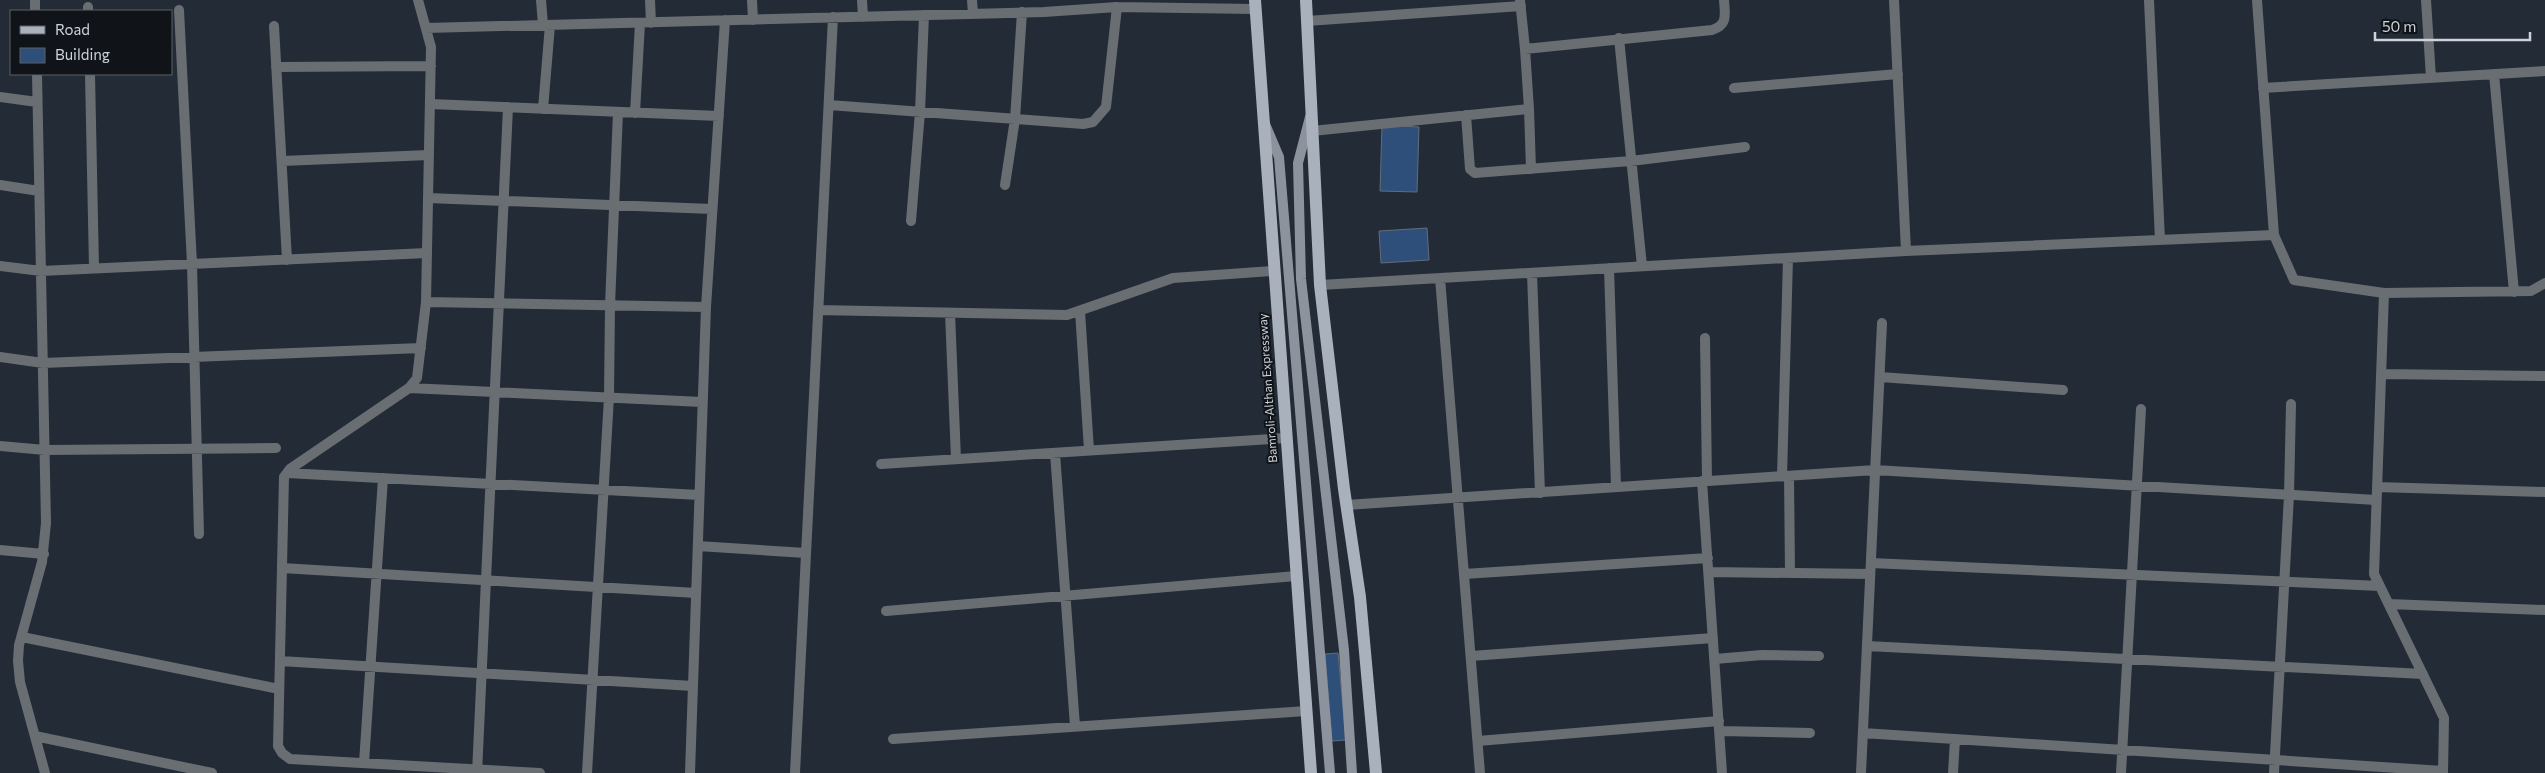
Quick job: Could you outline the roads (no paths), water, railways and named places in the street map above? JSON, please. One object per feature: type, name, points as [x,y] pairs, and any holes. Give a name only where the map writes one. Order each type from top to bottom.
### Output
[{"type":"main road","points":[[1306,0],[1320,285],[1346,505],[1360,597],[1376,773]]},
{"type":"main road","name":"Bamroli-Althan Expressway","points":[[1255,4],[1311,773]]},
{"type":"main road","points":[[1311,111],[1298,164],[1301,279],[1344,650],[1352,773]]},
{"type":"main road","points":[[1262,117],[1279,157],[1330,773]]},
{"type":"street","points":[[418,0],[431,47],[426,302],[417,378],[409,388],[290,469],[287,473],[283,488],[278,746],[282,753],[290,758],[477,771],[540,773]]},
{"type":"street","points":[[542,0],[546,25],[543,109]]},
{"type":"street","points":[[635,113],[650,0]]},
{"type":"street","points":[[752,0],[753,20]]},
{"type":"street","points":[[862,0],[863,17]]},
{"type":"street","points":[[972,0],[973,14]]},
{"type":"street","points":[[1524,49],[1721,27],[1725,21],[1724,0]]},
{"type":"street","points":[[1894,0],[1906,251]]},
{"type":"street","points":[[2150,0],[2160,240]]},
{"type":"street","points":[[2257,0],[2274,234],[2294,280],[2384,293],[2514,292],[2530,291],[2545,283]]},
{"type":"street","points":[[2426,0],[2431,78]]},
{"type":"street","points":[[1307,21],[1520,3],[1529,109],[1531,169]]},
{"type":"street","points":[[426,28],[973,14],[1022,12],[1080,5],[1117,7],[1255,4]]},
{"type":"street","points":[[829,105],[1083,124],[1094,122],[1106,107],[1117,7]]},
{"type":"street","points":[[179,10],[192,264],[199,534]]},
{"type":"street","points":[[1006,185],[1015,119],[1022,12]]},
{"type":"street","points":[[911,221],[920,112],[924,15]]},
{"type":"street","points":[[795,773],[833,17]]},
{"type":"street","points":[[690,773],[706,307],[726,20]]},
{"type":"street","points":[[274,26],[287,260]]},
{"type":"street","points":[[1619,38],[1642,266]]},
{"type":"street","points":[[276,67],[430,66]]},
{"type":"street","points":[[2263,88],[2545,71]]},
{"type":"street","points":[[1734,88],[1898,74]]},
{"type":"street","points":[[2494,74],[2514,292]]},
{"type":"street","points":[[37,75],[46,523],[44,554],[22,636],[18,661],[20,682],[46,773]]},
{"type":"street","points":[[90,75],[94,268]]},
{"type":"street","points":[[0,97],[37,102]]},
{"type":"street","points":[[430,104],[719,116]]},
{"type":"street","points":[[477,771],[492,484],[508,107]]},
{"type":"street","points":[[1312,131],[1529,109]]},
{"type":"street","points":[[587,773],[609,398],[610,306],[618,112]]},
{"type":"street","points":[[1466,115],[1470,169],[1475,173],[1631,162],[1745,147]]},
{"type":"street","points":[[282,161],[429,155]]},
{"type":"street","points":[[0,185],[39,191]]},
{"type":"street","points":[[428,198],[712,210]]},
{"type":"street","points":[[1320,285],[1906,251],[2274,234]]},
{"type":"street","points":[[0,266],[41,271],[427,253]]},
{"type":"street","points":[[1788,258],[1786,476],[1790,573]]},
{"type":"street","points":[[1609,268],[1616,487]]},
{"type":"street","points":[[818,310],[1051,316],[1080,311],[1173,278],[1273,271]]},
{"type":"street","points":[[1532,273],[1540,492]]},
{"type":"street","points":[[1440,278],[1480,773]]},
{"type":"street","points":[[1863,733],[2443,772],[2444,718],[2374,574],[2384,293]]},
{"type":"street","points":[[426,302],[706,307]]},
{"type":"street","points":[[1080,311],[1089,450]]},
{"type":"street","points":[[950,313],[956,459]]},
{"type":"street","points":[[1861,773],[1882,324]]},
{"type":"street","points":[[1705,338],[1704,481],[1722,773]]},
{"type":"street","points":[[0,357],[43,364],[194,356],[421,348]]},
{"type":"street","points":[[2381,374],[2545,376]]},
{"type":"street","points":[[1880,377],[2063,390]]},
{"type":"street","points":[[409,388],[702,402]]},
{"type":"street","points":[[2274,773],[2289,496],[2291,404]]},
{"type":"street","points":[[2121,773],[2140,409]]},
{"type":"street","points":[[881,464],[1286,438]]},
{"type":"street","points":[[0,446],[45,450],[196,447],[276,448]]},
{"type":"street","points":[[1055,453],[1067,596],[1075,726]]},
{"type":"street","points":[[1346,505],[1875,470],[2376,500]]},
{"type":"street","points":[[287,473],[699,496]]},
{"type":"street","points":[[364,763],[372,666],[383,478]]},
{"type":"street","points":[[2377,487],[2545,492]]},
{"type":"street","points":[[698,546],[806,553]]},
{"type":"street","points":[[0,550],[44,554]]},
{"type":"street","points":[[1464,574],[1708,558]]},
{"type":"street","points":[[1871,563],[2380,586]]},
{"type":"street","points":[[282,568],[696,593]]},
{"type":"street","points":[[1709,572],[1870,574]]},
{"type":"street","points":[[886,611],[1296,576]]},
{"type":"street","points":[[2389,604],[2545,610]]},
{"type":"street","points":[[22,636],[279,689]]},
{"type":"street","points":[[1471,656],[1714,638]]},
{"type":"street","points":[[1867,646],[2423,674]]},
{"type":"street","points":[[1715,659],[1762,655],[1819,656]]},
{"type":"street","points":[[280,661],[693,686]]},
{"type":"street","points":[[893,739],[1306,711]]},
{"type":"street","points":[[1478,741],[1720,726],[1810,733]]},
{"type":"street","points":[[35,736],[212,773]]},
{"type":"street","points":[[1953,773],[1955,738]]}]
